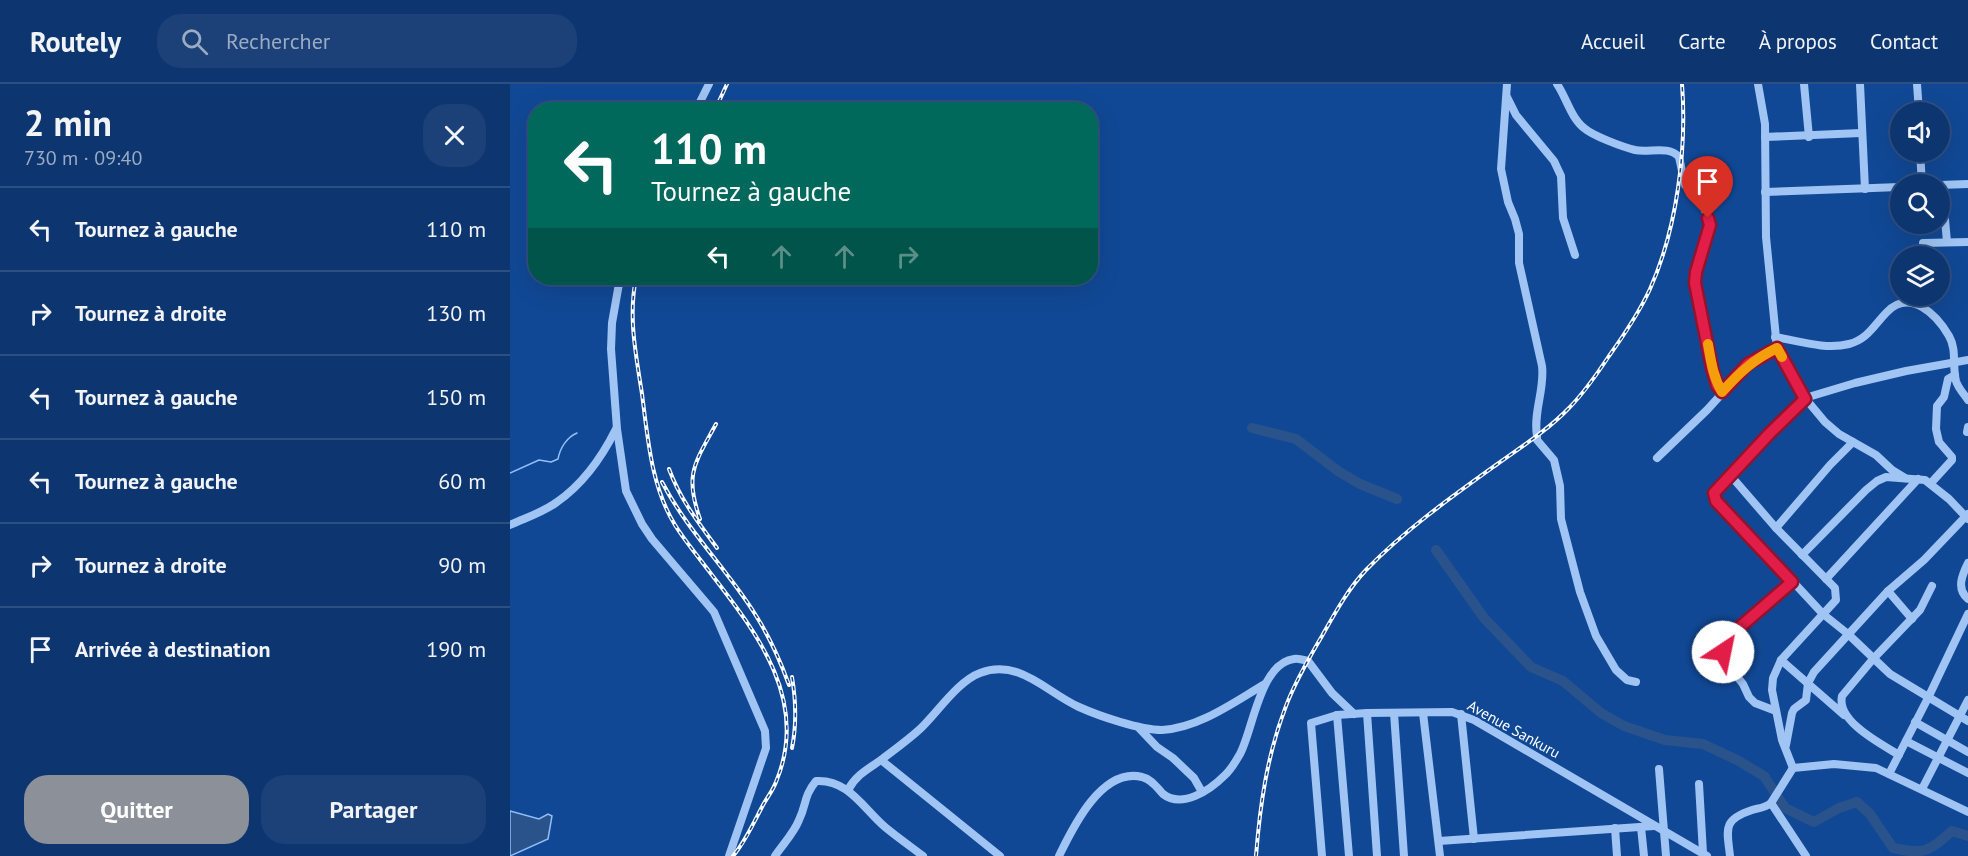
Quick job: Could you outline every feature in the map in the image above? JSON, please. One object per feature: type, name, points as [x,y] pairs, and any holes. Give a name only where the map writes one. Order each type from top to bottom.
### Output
[{"type":"street","points":[[700,102],[709,84]]},
{"type":"street","points":[[1507,84],[1501,169],[1508,202],[1519,234],[1521,272],[1542,366],[1542,381],[1537,405],[1537,436],[1554,460],[1560,486],[1561,519],[1580,592],[1596,636],[1621,676],[1636,682]]},
{"type":"street","points":[[1557,84],[1581,126],[1589,132],[1622,147],[1651,152],[1664,149],[1679,157],[1685,185],[1702,201],[1710,225],[1695,283],[1712,368],[1717,385],[1722,392]]},
{"type":"street","points":[[1758,84],[1765,137],[1766,237],[1777,348],[1805,399],[1825,422],[1839,434],[1876,455],[1892,470],[1905,478]]},
{"type":"street","points":[[1804,84],[1809,136]]},
{"type":"street","points":[[1860,84],[1865,189]]},
{"type":"street","points":[[1917,84],[1918,102]]},
{"type":"street","points":[[1507,96],[1516,116],[1554,161],[1562,176],[1563,218],[1575,255]]},
{"type":"street","points":[[1765,137],[1861,133]]},
{"type":"street","points":[[1950,185],[1968,184]]},
{"type":"street","points":[[1766,192],[1890,188]]},
{"type":"street","points":[[1946,234],[1947,242]]},
{"type":"street","points":[[1923,243],[1968,242]]},
{"type":"street","points":[[619,285],[612,323],[611,349],[617,429],[626,491],[652,539],[714,612],[765,730],[766,748],[729,856]]},
{"type":"street","points":[[1775,338],[1839,346],[1851,343],[1872,331],[1887,311],[1896,305],[1911,303],[1922,306],[1936,317],[1952,342],[1956,361],[1955,375],[1959,388],[1968,400]]},
{"type":"street","points":[[1657,458],[1707,410],[1748,364],[1777,348]]},
{"type":"street","points":[[1968,360],[1855,383],[1805,399],[1714,493],[1714,497],[1822,614],[1848,634],[1890,674],[1968,721]]},
{"type":"street","points":[[1931,483],[1952,460],[1939,442],[1936,416],[1937,406],[1944,397],[1948,379],[1955,375]]},
{"type":"street","points":[[510,525],[555,504],[574,488],[606,449],[617,429]]},
{"type":"street","points":[[1776,528],[1853,442]]},
{"type":"street","points":[[1731,476],[1776,528],[1835,588],[1836,600],[1781,660],[1773,678],[1776,711],[1788,759],[1793,768]]},
{"type":"street","points":[[1788,759],[1786,737],[1792,713],[1806,700],[1814,672],[1888,591],[1924,560],[1967,517],[1931,483],[1918,479],[1886,477],[1877,481],[1802,555]]},
{"type":"street","points":[[1826,579],[1918,479]]},
{"type":"street","points":[[1968,563],[1961,580],[1961,589],[1968,599]]},
{"type":"street","points":[[1776,711],[1755,703],[1749,697],[1743,684],[1726,663],[1723,647],[1733,633],[1792,582]]},
{"type":"street","points":[[1851,722],[1841,705],[1842,696],[1873,659],[1912,619],[1924,604],[1932,586]]},
{"type":"street","points":[[1888,591],[1912,619]]},
{"type":"street","points":[[1889,774],[1968,614]]},
{"type":"street","points":[[1059,856],[1083,814],[1101,789],[1125,777],[1143,777],[1154,783],[1171,798],[1182,800],[1202,792],[1224,776],[1240,753],[1265,684],[1280,665],[1294,659],[1308,661],[1332,693],[1354,714]]},
{"type":"street","points":[[1781,660],[1851,722],[1899,755]]},
{"type":"street","points":[[848,790],[860,774],[920,729],[966,681],[983,672],[1006,670],[1022,672],[1078,707],[1138,727],[1162,730],[1208,717],[1265,684]]},
{"type":"street","points":[[1922,789],[1968,700]]},
{"type":"street","points":[[1424,712],[1440,856]]},
{"type":"street","name":"Avenue Sankuru","points":[[1322,856],[1311,723],[1337,715],[1424,712],[1461,714],[1705,855]]},
{"type":"street","points":[[1367,713],[1377,856]]},
{"type":"street","points":[[1394,713],[1404,856]]},
{"type":"street","points":[[1461,714],[1474,839]]},
{"type":"street","points":[[1337,715],[1349,856]]},
{"type":"street","points":[[1915,722],[1968,752]]},
{"type":"street","points":[[1138,727],[1157,747],[1173,758],[1194,778],[1202,792]]},
{"type":"street","points":[[1906,741],[1968,773]]},
{"type":"street","points":[[881,760],[1000,856]]},
{"type":"street","points":[[1793,768],[1834,764],[1868,767],[1889,774],[1968,812]]},
{"type":"street","points":[[1730,856],[1727,829],[1730,823],[1749,812],[1767,807],[1793,768]]},
{"type":"street","points":[[1659,769],[1666,856]]},
{"type":"street","points":[[776,856],[801,816],[807,792],[816,781],[828,780],[848,790],[884,826],[923,856]]},
{"type":"street","points":[[1699,784],[1705,855]]},
{"type":"street","points":[[1771,803],[1806,856]]},
{"type":"street","points":[[1641,826],[1644,856]]},
{"type":"street","points":[[1439,841],[1655,826]]},
{"type":"street","points":[[1615,828],[1617,856]]},
{"type":"water","points":[[510,811],[539,819],[548,814],[552,816],[548,839],[510,856]]},
{"type":"waterway","points":[[1252,428],[1296,439],[1338,471],[1360,484],[1397,499]]},
{"type":"waterway","points":[[510,473],[539,460],[551,462],[558,459],[564,443],[577,433]]},
{"type":"waterway","points":[[1436,550],[1484,618],[1531,667],[1563,681],[1601,713],[1624,726],[1665,740],[1703,744],[1737,760],[1764,776],[1785,808],[1814,822],[1839,808],[1857,802],[1870,814],[1893,848],[1912,851],[1925,850],[1937,844],[1952,831],[1968,836]]},
{"type":"railway","points":[[719,102],[727,84]]},
{"type":"railway","points":[[1256,856],[1265,780],[1279,724],[1302,670],[1359,577],[1412,528],[1561,416],[1590,383],[1641,307],[1667,241],[1678,188],[1683,135],[1682,84]]},
{"type":"railway","points":[[635,285],[633,307],[635,350],[649,445],[661,494],[678,530],[756,637],[771,664],[781,691],[787,720],[785,750],[776,782],[733,856]]},
{"type":"railway","points":[[700,519],[695,504],[692,479],[697,459],[716,424]]},
{"type":"railway","points":[[669,469],[684,500],[717,548]]},
{"type":"railway","points":[[662,482],[683,516],[755,614],[774,648],[789,685]]},
{"type":"railway","points":[[792,677],[795,712],[792,748]]},
{"type":"slow traffic","points":[[1708,344],[1712,368],[1717,385],[1722,392],[1748,364],[1760,357],[1777,348],[1782,357]]},
{"type":"route","points":[[1708,218],[1710,225],[1695,283],[1717,385],[1722,392],[1748,364],[1777,348],[1805,399],[1714,493],[1716,501],[1792,582],[1733,633],[1725,643],[1723,652]]}]
